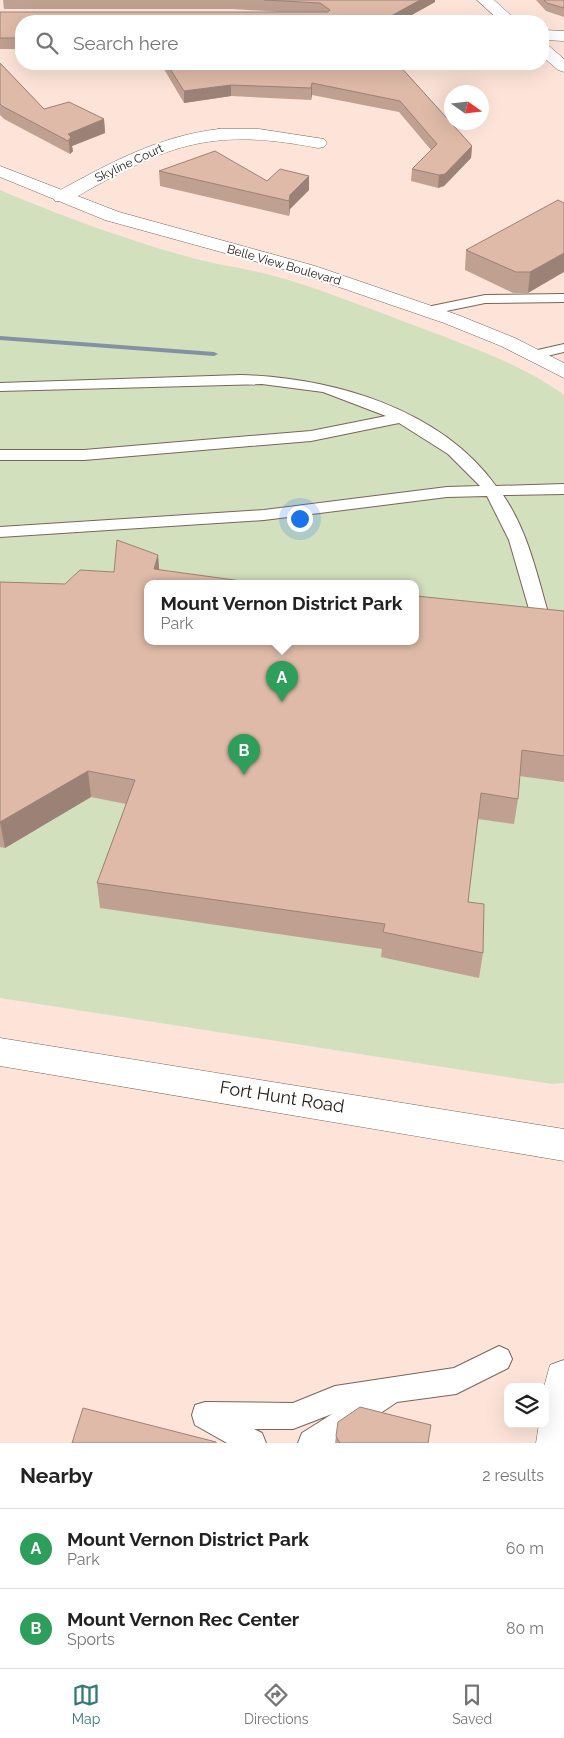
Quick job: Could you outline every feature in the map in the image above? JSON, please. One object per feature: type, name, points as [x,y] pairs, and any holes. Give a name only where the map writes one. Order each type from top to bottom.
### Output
[{"type":"main road","points":[[486,0],[502,15]]},
{"type":"main road","points":[[549,35],[564,36]]},
{"type":"main road","points":[[549,54],[564,67]]},
{"type":"main road","name":"Skyline Court","points":[[62,196],[124,163],[160,147],[190,139],[222,134],[270,134],[318,143]]},
{"type":"main road","name":"Belle View Boulevard","points":[[0,171],[139,225],[308,270],[427,311],[500,339],[564,372]]},
{"type":"main road","name":"Fort Hunt Road","points":[[0,1052],[410,1118],[564,1145]]},
{"type":"main road","points":[[556,1443],[564,1379]]},
{"type":"lane","points":[[427,311],[485,299],[564,298]]},
{"type":"lane","points":[[534,355],[564,348]]},
{"type":"lane","points":[[0,388],[254,379],[324,388],[350,396],[402,418],[452,448],[472,467],[492,491],[511,525],[548,617],[521,614]]},
{"type":"lane","points":[[0,456],[84,455],[311,436],[402,418]]},
{"type":"lane","points":[[0,532],[264,515],[406,496],[564,489]]},
{"type":"lane","points":[[252,1443],[205,1415],[293,1416],[335,1399],[392,1389],[456,1381],[499,1359]]},
{"type":"lane","points":[[312,1443],[392,1389]]},
{"type":"green space","points":[[0,190],[72,219],[146,244],[196,259],[267,274],[346,300],[496,358],[548,384],[564,395],[564,1083],[552,1084],[0,998]]},
{"type":"building","points":[[264,0],[420,0],[393,15],[15,15],[15,38],[0,38],[0,12],[328,12],[330,10],[320,3]]},
{"type":"building","points":[[544,0],[564,0],[564,8],[547,3]]},
{"type":"building","points":[[0,63],[44,109],[69,102],[104,119],[68,134],[71,137],[68,141],[2,106],[0,104]]},
{"type":"building","points":[[171,70],[403,70],[444,115],[444,130],[458,130],[472,146],[445,174],[439,175],[412,169],[437,144],[400,101],[312,83],[311,88],[231,85],[184,91]]},
{"type":"building","points":[[215,151],[267,181],[280,169],[309,176],[290,195],[289,201],[159,171]]},
{"type":"building","points":[[558,200],[564,203],[564,253],[530,272],[516,272],[466,250]]},
{"type":"building","points":[[117,540],[158,555],[154,569],[234,580],[144,580],[144,645],[419,645],[419,596],[564,611],[564,756],[522,750],[518,799],[481,793],[468,902],[484,904],[483,953],[383,932],[385,924],[97,883],[135,780],[88,771],[0,822],[0,582],[65,584],[80,570],[114,572]]},
{"type":"building","points":[[360,1407],[431,1425],[428,1443],[340,1443],[336,1436],[338,1422]]},
{"type":"building","points":[[83,1408],[216,1442],[216,1443],[72,1443]]},
{"type":"waterway","points":[[0,338],[214,354]]},
{"type":"place","name":"Mount Vernon District Park","points":[[282,702]]},
{"type":"place","name":"Mount Vernon Rec Center","points":[[244,775]]}]
